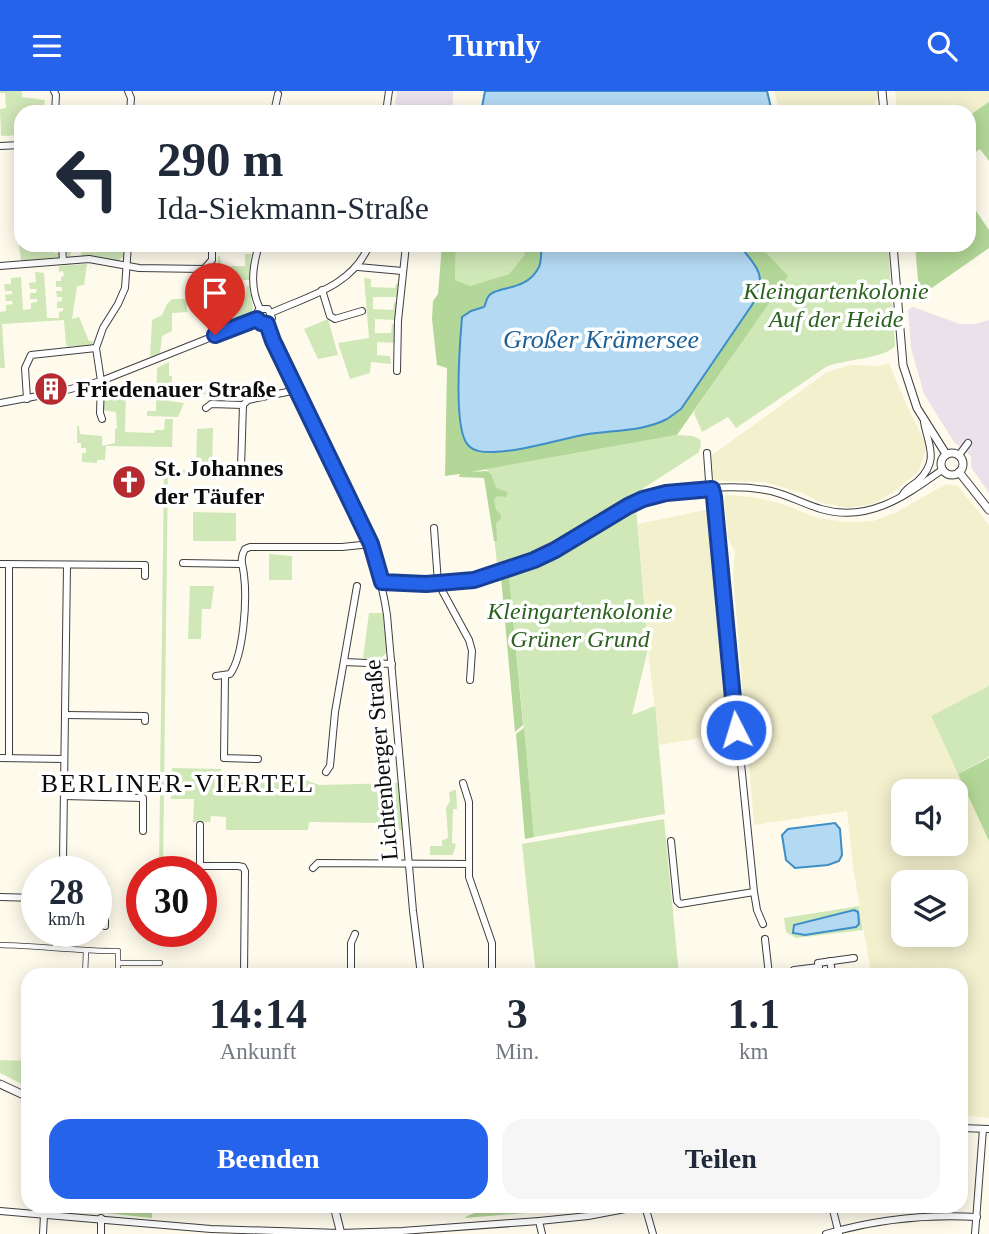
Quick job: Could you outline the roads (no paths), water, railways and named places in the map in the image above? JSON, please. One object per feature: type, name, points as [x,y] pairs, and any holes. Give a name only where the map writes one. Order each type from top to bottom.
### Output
[{"type":"street","points":[[276,105],[278,94]]},
{"type":"street","points":[[62,252],[63,261]]},
{"type":"street","points":[[102,419],[101,381],[96,348],[103,328],[122,297],[128,252]]},
{"type":"street","points":[[0,266],[89,259],[128,267],[204,268],[212,260],[212,252]]},
{"type":"street","points":[[0,403],[101,381],[257,319],[260,310],[252,283],[258,252]]},
{"type":"street","points":[[271,313],[342,281],[358,267],[366,252]]},
{"type":"street","points":[[397,371],[405,252]]},
{"type":"street","points":[[894,252],[901,355],[910,392],[946,454]]},
{"type":"street","points":[[358,267],[402,271]]},
{"type":"street","points":[[322,290],[330,316],[335,319],[362,311]]},
{"type":"street","points":[[260,310],[266,309],[271,313]]},
{"type":"street","points":[[257,319],[267,324],[271,320],[271,313]]},
{"type":"street","name":"Lichtenberger Straße","points":[[267,324],[371,544],[382,582],[420,968]]},
{"type":"street","points":[[27,399],[25,368],[31,355],[96,348]]},
{"type":"street","points":[[206,408],[211,404],[243,404],[248,400],[297,390]]},
{"type":"street","points":[[243,404],[241,468],[254,468]]},
{"type":"street","points":[[901,498],[904,491],[919,480],[930,461],[932,448],[924,419]]},
{"type":"street","points":[[959,455],[968,443]]},
{"type":"street","points":[[953,452],[959,455],[963,464],[959,473],[952,475],[942,470],[940,463],[946,454],[953,452]]},
{"type":"street","points":[[707,453],[714,497],[754,891],[757,911],[763,924]]},
{"type":"street","points":[[382,582],[438,583],[474,580],[534,560],[577,539],[628,506],[666,493],[735,487],[770,491],[821,509],[850,514],[877,510],[901,498],[942,470]]},
{"type":"street","points":[[959,473],[989,510]]},
{"type":"street","points":[[434,528],[438,583],[469,640],[472,651],[470,680]]},
{"type":"street","points":[[216,676],[225,676],[232,672],[243,627],[242,553],[250,547],[342,547],[371,544]]},
{"type":"street","points":[[183,563],[241,564]]},
{"type":"street","points":[[0,564],[145,565],[145,576]]},
{"type":"street","points":[[9,564],[9,758]]},
{"type":"street","points":[[63,856],[67,565]]},
{"type":"street","points":[[326,772],[330,766],[335,712],[357,586]]},
{"type":"street","points":[[344,662],[391,664]]},
{"type":"street","points":[[225,676],[224,758],[258,759]]},
{"type":"street","points":[[65,715],[145,716],[145,722]]},
{"type":"street","points":[[0,758],[64,759]]},
{"type":"street","points":[[463,782],[469,802],[469,877],[492,943],[492,968]]},
{"type":"street","points":[[64,796],[143,798],[143,831]]},
{"type":"street","points":[[200,825],[200,866],[238,866],[245,871],[244,968]]},
{"type":"street","points":[[671,841],[677,901],[680,904],[754,891]]},
{"type":"street","points":[[313,868],[318,863],[469,865]]},
{"type":"street","points":[[0,897],[21,898]]},
{"type":"street","points":[[351,968],[351,943],[355,934]]},
{"type":"street","points":[[765,939],[768,968]]},
{"type":"street","points":[[0,945],[21,945]]},
{"type":"street","points":[[58,947],[69,951],[118,951],[118,968]]},
{"type":"street","points":[[85,968],[86,951]]},
{"type":"street","points":[[819,968],[818,963],[854,958]]},
{"type":"street","points":[[830,961],[831,968]]},
{"type":"street","points":[[118,963],[160,963]]},
{"type":"street","points":[[0,1084],[21,1094]]},
{"type":"street","points":[[968,1128],[986,1129],[975,1234]]},
{"type":"street","points":[[0,1211],[21,1213]]},
{"type":"street","points":[[22,1213],[233,1232],[341,1233],[425,1232],[604,1213]]},
{"type":"street","points":[[336,1213],[341,1233]]},
{"type":"street","points":[[646,1213],[653,1234]]},
{"type":"street","points":[[834,1213],[839,1232]]},
{"type":"street","points":[[43,1234],[44,1215]]},
{"type":"street","points":[[826,1234],[914,1216],[977,1217]]},
{"type":"street","points":[[101,1219],[101,1234]]},
{"type":"street","points":[[539,1221],[542,1234]]},
{"type":"water","points":[[485,91],[767,91],[770,105],[482,105]]},
{"type":"water","name":"Großer Krämersee","points":[[541,252],[745,252],[757,269],[759,290],[756,299],[681,409],[667,419],[637,428],[583,435],[516,450],[476,450],[468,445],[460,422],[462,317],[484,307],[492,293],[527,281],[539,267]]},
{"type":"water","points":[[835,823],[840,829],[842,855],[839,861],[828,865],[795,868],[786,860],[782,835],[788,829]]},
{"type":"water","points":[[854,910],[858,912],[859,924],[856,927],[805,935],[793,933],[794,925]]},
{"type":"place","name":"Friedenauer Straße","points":[[51,389]]},
{"type":"place","name":"St. Johannes der Täufer","points":[[129,482]]},
{"type":"district","name":"BERLINER-VIERTEL","points":[[178,783]]},
{"type":"park label","name":"Kleingartenkolonie Auf der Heide","points":[[836,305]]},
{"type":"park label","name":"Kleingartenkolonie Grüner Grund","points":[[580,625]]}]
